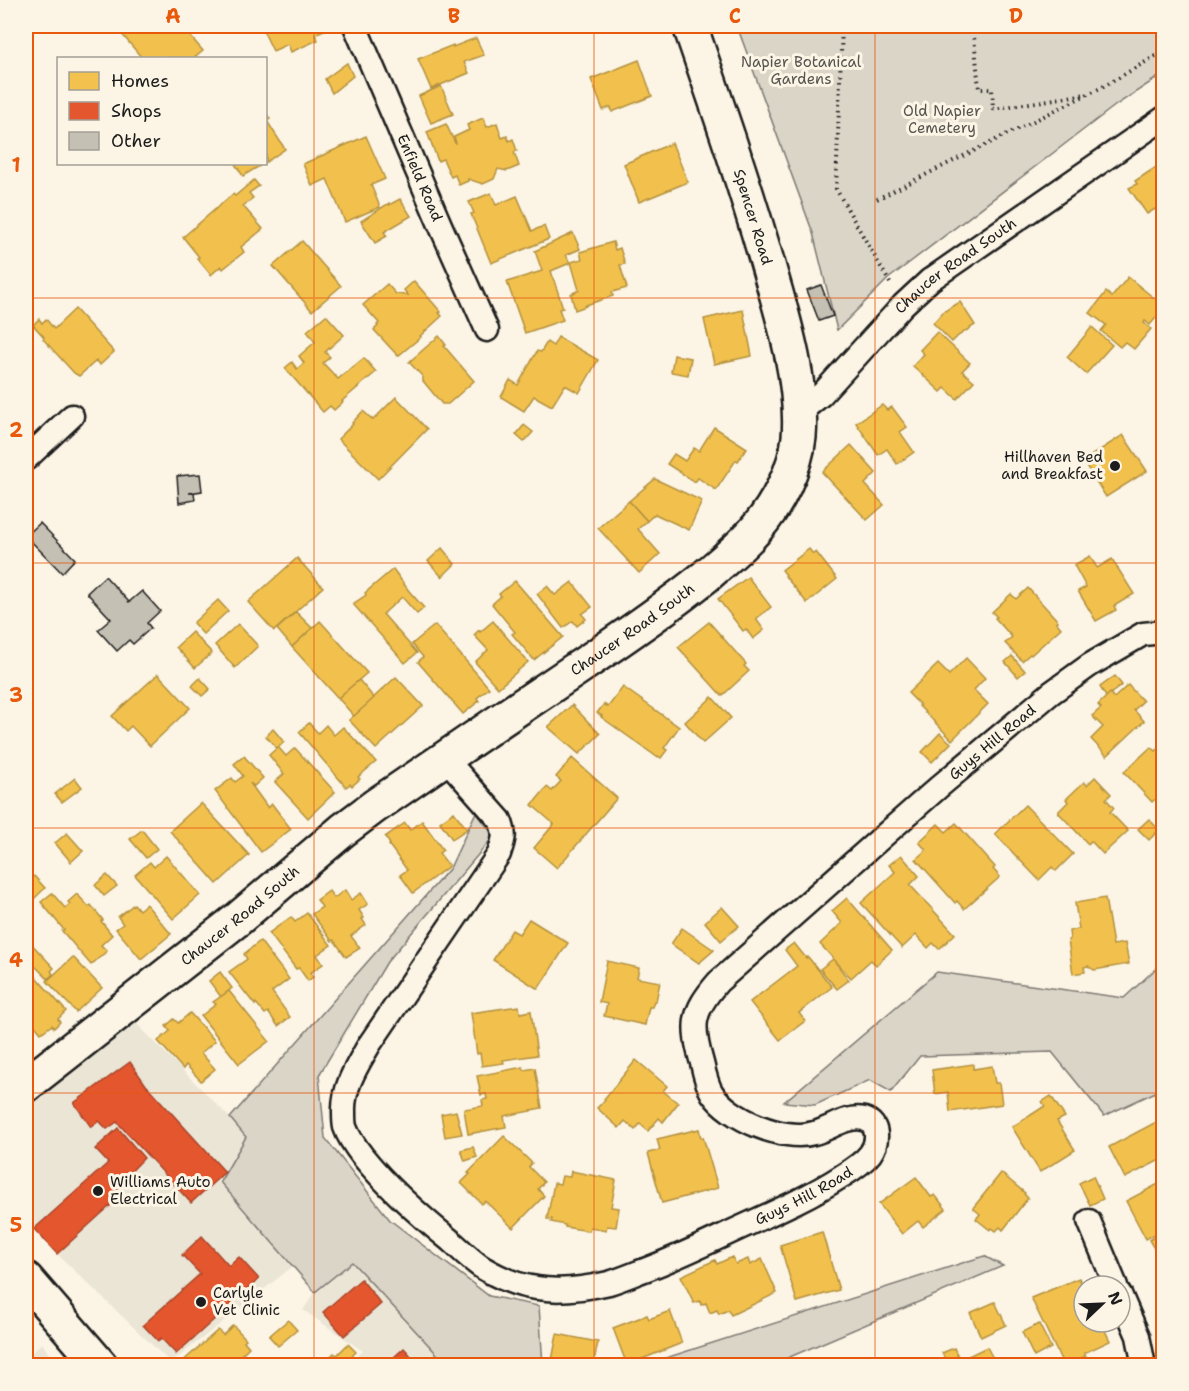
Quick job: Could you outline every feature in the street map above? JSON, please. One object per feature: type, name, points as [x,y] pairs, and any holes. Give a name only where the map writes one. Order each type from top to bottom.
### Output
[{"type":"street","name":"Enfield Road","points":[[355,26],[437,220],[487,330]]},
{"type":"street","name":"Spencer Road","points":[[690,26],[762,244],[789,343],[799,413]]},
{"type":"street","name":"Chaucer Road South","points":[[26,1085],[238,919],[343,830],[670,604],[734,552],[759,526],[779,496],[793,467],[799,439],[799,413],[821,395],[903,305],[930,280],[1164,118]]},
{"type":"street","points":[[26,459],[72,416]]},
{"type":"street","name":"Guys Hill Road","points":[[445,758],[500,820],[505,832],[504,841],[499,854],[359,1063],[344,1099],[345,1126],[354,1145],[384,1182],[408,1206],[482,1267],[515,1284],[538,1289],[576,1289],[610,1283],[723,1236],[816,1193],[855,1168],[869,1155],[875,1144],[877,1132],[872,1124],[864,1119],[851,1119],[812,1134],[792,1135],[750,1123],[730,1111],[712,1092],[698,1051],[695,1032],[696,1016],[703,1000],[718,982],[940,786],[1050,693],[1090,665],[1143,634],[1164,632]]},
{"type":"street","points":[[1089,1221],[1111,1274]]},
{"type":"street","points":[[26,1279],[101,1365]]},
{"type":"street","points":[[1132,1322],[1138,1336],[1144,1365]]},
{"type":"path","points":[[842,26],[837,189],[903,305]]},
{"type":"path","points":[[973,26],[979,89],[993,89],[993,109],[1090,93]]},
{"type":"path","points":[[877,199],[1108,84],[1164,51]]},
{"type":"shaded area","points":[[133,1020],[246,1137],[220,1182],[292,1267],[171,1363],[57,1254],[26,1217],[26,1108]]},
{"type":"shaded area","points":[[352,1262],[447,1365],[346,1365],[363,1351],[303,1310],[315,1292]]},
{"type":"shaded area","points":[[42,1343],[56,1365],[26,1365],[26,1357]]},
{"type":"green space","name":"Old Napier Cemetery","points":[[737,26],[1163,26],[1163,74],[1116,105],[888,279],[837,330],[813,233]]},
{"type":"green space","points":[[476,812],[494,836],[387,962],[319,1075],[325,1138],[390,1220],[489,1296],[539,1306],[543,1365],[447,1365],[352,1262],[315,1292],[220,1182],[246,1137],[230,1118],[450,868]]},
{"type":"green space","points":[[1163,962],[1163,1089],[1104,1116],[1052,1052],[920,1056],[891,1092],[870,1080],[815,1105],[784,1102],[937,972],[1124,998]]},
{"type":"green space","points":[[984,1256],[1003,1266],[771,1365],[644,1365]]},
{"type":"building: Homes","points":[[115,26],[187,26],[184,29],[203,51],[195,57],[141,57]]},
{"type":"building: Homes","points":[[261,26],[333,26],[315,34],[318,40],[291,52],[288,44],[273,51]]},
{"type":"building: Homes","points":[[476,38],[484,55],[464,62],[469,73],[431,89],[418,59]]},
{"type":"building: Homes","points":[[639,60],[652,96],[612,112],[611,107],[603,110],[591,79]]},
{"type":"building: Homes","points":[[347,63],[353,76],[332,93],[325,79]]},
{"type":"building: Homes","points":[[441,86],[453,114],[431,123],[419,96]]},
{"type":"building: Homes","points":[[483,118],[487,127],[497,123],[502,138],[507,136],[509,141],[513,139],[517,151],[514,152],[519,166],[507,171],[498,169],[494,179],[483,184],[468,179],[459,185],[455,175],[451,177],[443,159],[438,161],[427,132],[446,124],[456,143],[454,137],[469,130],[467,125]]},
{"type":"building: Homes","points":[[267,121],[285,149],[267,161]]},
{"type":"building: Homes","points":[[366,136],[385,179],[371,185],[380,207],[345,222],[327,179],[312,186],[303,164]]},
{"type":"building: Homes","points":[[672,143],[688,182],[639,202],[624,164]]},
{"type":"building: Homes","points":[[1164,162],[1164,221],[1155,209],[1147,214],[1129,188],[1137,184],[1135,181]]},
{"type":"building: Homes","points":[[236,165],[261,165],[243,176]]},
{"type":"building: Homes","points":[[254,180],[259,186],[249,193],[253,198],[243,206],[263,229],[241,247],[244,252],[223,269],[221,266],[211,275],[183,237],[233,194],[235,196]]},
{"type":"building: Homes","points":[[491,193],[496,205],[517,196],[532,231],[544,226],[549,239],[491,263],[471,214],[474,213],[469,202]]},
{"type":"building: Homes","points":[[400,199],[411,216],[384,232],[387,236],[375,243],[361,221],[389,203],[389,205]]},
{"type":"building: Homes","points":[[573,233],[580,249],[566,255],[570,263],[551,271],[563,308],[559,309],[563,320],[525,333],[507,282],[542,271],[535,251]]},
{"type":"building: Homes","points":[[302,241],[341,286],[312,311],[273,266]]},
{"type":"building: Homes","points":[[613,242],[615,250],[620,248],[625,264],[620,265],[627,288],[612,292],[613,296],[575,310],[571,294],[579,290],[571,262],[582,259],[580,252]]},
{"type":"building: Homes","points":[[1128,277],[1164,306],[1150,325],[1145,321],[1144,323],[1151,329],[1134,349],[1125,342],[1120,347],[1101,331],[1106,325],[1090,313],[1106,292],[1112,297]]},
{"type":"building: Homes","points":[[414,281],[442,316],[398,356],[374,330],[379,323],[363,305],[387,284],[396,294],[408,295],[404,290]]},
{"type":"building: Homes","points":[[960,302],[975,325],[952,342],[933,323],[943,312]]},
{"type":"building: Homes","points":[[75,309],[114,352],[100,365],[96,361],[79,376],[43,339],[44,337],[33,325],[39,319],[42,323],[46,319],[54,329]]},
{"type":"building: Homes","points":[[743,310],[752,356],[714,364],[704,319]]},
{"type":"building: Homes","points":[[326,315],[344,335],[325,352],[330,357],[323,363],[338,379],[364,358],[376,372],[334,410],[330,406],[323,412],[285,368],[292,362],[297,369],[304,363],[299,356],[315,342],[307,331]]},
{"type":"building: Homes","points":[[1092,327],[1112,345],[1086,374],[1067,357]]},
{"type":"building: Homes","points":[[937,332],[970,363],[962,371],[974,381],[957,399],[945,388],[941,392],[913,366],[924,354],[920,350]]},
{"type":"building: Homes","points":[[439,336],[446,345],[444,346],[474,381],[448,404],[442,404],[409,362]]},
{"type":"building: Homes","points":[[558,337],[598,360],[579,393],[565,385],[552,406],[534,396],[524,411],[501,397],[510,380],[518,385],[537,351],[541,352],[547,342],[553,346]]},
{"type":"building: Homes","points":[[674,355],[691,358],[688,375],[671,372]]},
{"type":"building: Homes","points":[[396,397],[427,429],[378,479],[338,439],[363,411],[373,420]]},
{"type":"building: Homes","points":[[882,405],[887,410],[892,407],[907,427],[900,432],[914,452],[897,464],[887,449],[878,455],[856,423]]},
{"type":"building: Homes","points":[[524,425],[533,432],[524,442],[516,435]]},
{"type":"building: Homes","points":[[714,427],[747,448],[716,490],[698,478],[695,482],[667,464],[674,454],[685,461],[694,448],[699,451]]},
{"type":"building: Homes","name":"Hillhaven Bed and Breakfast","points":[[1123,435],[1147,471],[1106,497],[1083,461]]},
{"type":"building: Homes","points":[[851,445],[876,473],[865,484],[884,505],[867,520],[822,472]]},
{"type":"building: Homes","points":[[655,479],[702,501],[689,530],[655,514],[647,521],[629,501]]},
{"type":"building: Homes","points":[[629,501],[647,521],[638,529],[660,554],[639,573],[598,528]]},
{"type":"building: Homes","points":[[442,548],[455,564],[442,577],[428,561]]},
{"type":"building: Homes","points":[[809,549],[813,554],[816,552],[837,579],[807,603],[782,570]]},
{"type":"building: Homes","points":[[1090,556],[1097,568],[1112,559],[1134,594],[1114,606],[1116,610],[1096,621],[1078,591],[1086,587],[1074,565]]},
{"type":"building: Homes","points":[[297,558],[323,587],[274,631],[248,602]]},
{"type":"building: Homes","points":[[393,569],[424,608],[417,614],[402,597],[383,614],[417,653],[405,663],[353,604]]},
{"type":"building: Homes","points":[[748,577],[771,607],[756,619],[764,630],[753,639],[746,629],[743,631],[718,599]]},
{"type":"building: Homes","points":[[515,581],[563,637],[534,660],[512,634],[515,632],[492,604],[501,596],[499,594]]},
{"type":"building: Homes","points":[[572,582],[592,607],[582,614],[586,619],[577,626],[573,621],[563,628],[537,594],[547,586],[555,595]]},
{"type":"building: Homes","points":[[1028,588],[1058,621],[1056,622],[1061,628],[1022,661],[1005,643],[1012,637],[992,612],[1011,594],[1016,599]]},
{"type":"building: Homes","points":[[218,600],[228,611],[203,634],[193,623]]},
{"type":"building: Homes","points":[[296,612],[312,628],[292,647],[277,629]]},
{"type":"building: Homes","points":[[320,621],[367,673],[338,698],[292,647]]},
{"type":"building: Homes","points":[[493,621],[528,662],[498,688],[475,662],[488,650],[474,635]]},
{"type":"building: Homes","points":[[709,622],[746,664],[744,666],[749,671],[722,696],[678,647]]},
{"type":"building: Homes","points":[[238,624],[258,646],[235,668],[215,645]]},
{"type":"building: Homes","points":[[435,625],[489,688],[477,698],[479,701],[463,714],[418,662],[423,657],[412,644]]},
{"type":"building: Homes","points":[[192,632],[212,653],[195,668],[176,647]]},
{"type":"building: Homes","points":[[1012,656],[1025,671],[1018,677],[1005,662]]},
{"type":"building: Homes","points":[[966,658],[985,678],[974,690],[988,704],[952,740],[908,693],[938,664],[949,675]]},
{"type":"building: Homes","points":[[158,674],[190,708],[150,746],[131,726],[126,731],[112,716]]},
{"type":"building: Homes","points":[[1115,676],[1122,685],[1106,697],[1100,687]]},
{"type":"building: Homes","points":[[396,677],[423,706],[376,749],[349,720]]},
{"type":"building: Homes","points":[[200,678],[210,689],[202,696],[192,686]]},
{"type":"building: Homes","points":[[359,680],[374,698],[354,716],[338,698]]},
{"type":"building: Homes","points":[[1128,685],[1143,701],[1134,710],[1144,721],[1107,756],[1091,739],[1103,727],[1092,716],[1101,708],[1098,705],[1110,693],[1114,698]]},
{"type":"building: Homes","points":[[623,687],[679,727],[664,748],[667,750],[661,758],[597,713],[604,704],[608,707]]},
{"type":"building: Homes","points":[[712,697],[731,718],[703,743],[685,722]]},
{"type":"building: Homes","points":[[572,705],[600,734],[579,754],[548,727]]},
{"type":"building: Homes","points":[[309,723],[318,733],[326,725],[334,735],[343,727],[376,762],[358,777],[360,779],[352,786],[350,784],[346,787],[299,732]]},
{"type":"building: Homes","points":[[273,729],[284,742],[277,749],[266,736]]},
{"type":"building: Homes","points":[[940,733],[951,743],[932,762],[922,752]]},
{"type":"building: Homes","points":[[1164,744],[1164,792],[1152,802],[1124,772],[1151,747],[1156,751]]},
{"type":"building: Homes","points":[[278,747],[286,756],[295,748],[335,792],[308,818],[275,782],[284,774],[269,755]]},
{"type":"building: Homes","points":[[244,756],[263,778],[254,786],[250,783],[268,808],[272,804],[291,829],[261,852],[215,791],[232,778],[235,782],[243,776],[234,764]]},
{"type":"building: Homes","points":[[572,758],[617,798],[557,868],[534,848],[554,824],[532,805],[547,787],[552,791],[561,781],[556,777]]},
{"type":"building: Homes","points":[[1095,777],[1111,794],[1106,799],[1114,808],[1110,812],[1128,831],[1103,854],[1091,841],[1088,844],[1058,812],[1068,802],[1066,799],[1084,782],[1087,785]]},
{"type":"building: Homes","points":[[75,778],[82,787],[62,802],[55,794]]},
{"type":"building: Homes","points":[[201,803],[249,855],[217,884],[170,831]]},
{"type":"building: Homes","points":[[1025,805],[1073,854],[1056,871],[1052,867],[1039,880],[995,834]]},
{"type":"building: Homes","points":[[454,812],[467,829],[452,839],[440,822]]},
{"type":"building: Homes","points":[[1149,819],[1159,830],[1149,840],[1138,829]]},
{"type":"building: Homes","points":[[422,821],[443,850],[439,853],[449,866],[413,893],[400,875],[407,870],[385,837],[405,823],[410,830]]},
{"type":"building: Homes","points":[[956,823],[995,867],[993,869],[1000,877],[964,909],[957,901],[955,903],[916,859],[926,850],[919,842],[938,824],[946,832]]},
{"type":"building: Homes","points":[[142,830],[157,849],[146,858],[130,839]]},
{"type":"building: Homes","points":[[67,833],[83,851],[71,862],[55,843]]},
{"type":"building: Homes","points":[[901,855],[919,876],[910,885],[955,934],[939,949],[933,943],[928,948],[916,935],[902,948],[861,903],[895,872],[889,865]]},
{"type":"building: Homes","points":[[166,856],[200,895],[173,919],[135,875],[150,862],[154,867]]},
{"type":"building: Homes","points":[[107,875],[117,886],[104,896],[95,885]]},
{"type":"building: Homes","points":[[34,876],[45,888],[34,899],[26,889],[26,884]]},
{"type":"building: Homes","points":[[345,890],[351,900],[361,893],[368,904],[359,910],[366,925],[351,936],[360,948],[346,957],[312,914],[322,907],[317,900],[329,891],[334,898]]},
{"type":"building: Homes","points":[[52,893],[65,908],[77,894],[89,907],[91,905],[112,935],[101,945],[107,951],[91,965],[41,902]]},
{"type":"building: Homes","points":[[847,898],[892,950],[876,965],[871,960],[851,978],[820,944],[842,923],[832,911]]},
{"type":"building: Homes","points":[[1105,898],[1113,945],[1125,943],[1129,964],[1094,970],[1088,966],[1084,967],[1085,972],[1073,974],[1068,940],[1070,939],[1069,931],[1079,929],[1075,903]]},
{"type":"building: Homes","points":[[134,904],[139,910],[146,904],[171,934],[141,959],[116,929],[123,924],[118,917]]},
{"type":"building: Homes","points":[[722,907],[739,926],[721,941],[705,922]]},
{"type":"building: Homes","points":[[307,913],[331,945],[317,955],[323,964],[310,973],[313,977],[308,981],[269,933],[291,917],[295,922]]},
{"type":"building: Homes","points":[[529,919],[568,943],[538,989],[493,960],[512,930],[519,934]]},
{"type":"building: Homes","points":[[682,928],[714,950],[699,963],[671,944]]},
{"type":"building: Homes","points":[[27,939],[54,968],[51,971],[53,974],[48,979],[26,957]]},
{"type":"building: Homes","points":[[260,941],[289,979],[272,992],[290,1017],[278,1026],[268,1012],[265,1014],[256,1003],[255,1005],[229,972],[247,959],[244,954]]},
{"type":"building: Homes","points":[[794,943],[832,987],[799,1013],[805,1021],[780,1040],[750,1002],[797,966],[785,950]]},
{"type":"building: Homes","points":[[73,957],[102,988],[76,1012],[47,981]]},
{"type":"building: Homes","points":[[833,959],[849,980],[837,989],[820,969]]},
{"type":"building: Homes","points":[[607,961],[639,968],[637,978],[660,982],[656,1001],[652,1007],[649,1007],[645,1025],[604,1016],[607,1004],[599,1002]]},
{"type":"building: Homes","points":[[220,972],[232,988],[221,997],[209,981]]},
{"type":"building: Homes","points":[[35,976],[66,1011],[58,1019],[60,1022],[54,1028],[52,1025],[41,1033],[26,1015],[26,984]]},
{"type":"building: Homes","points":[[229,991],[269,1041],[239,1064],[201,1016],[216,1004],[213,1002]]},
{"type":"building: Homes","points":[[519,1006],[520,1013],[531,1011],[537,1055],[482,1066],[480,1053],[477,1054],[471,1013]]},
{"type":"building: Homes","points":[[190,1013],[215,1041],[201,1053],[215,1069],[201,1081],[186,1065],[183,1069],[158,1041],[170,1031],[166,1026],[174,1019],[178,1023]]},
{"type":"building: Homes","points":[[636,1060],[667,1086],[663,1091],[678,1103],[663,1122],[659,1118],[648,1131],[640,1124],[635,1130],[625,1121],[619,1128],[597,1108]]},
{"type":"building: Homes","points":[[973,1064],[973,1069],[992,1066],[995,1083],[999,1083],[1002,1104],[950,1112],[948,1092],[935,1094],[932,1070]]},
{"type":"building: Homes","points":[[523,1067],[524,1070],[535,1068],[542,1108],[504,1116],[506,1127],[468,1134],[464,1109],[483,1106],[482,1100],[487,1099],[486,1094],[481,1095],[477,1076]]},
{"type":"building: Homes","points":[[1051,1096],[1065,1117],[1057,1121],[1075,1150],[1040,1172],[1012,1127],[1045,1106],[1042,1102]]},
{"type":"building: Homes","points":[[456,1111],[462,1134],[445,1137],[441,1114]]},
{"type":"building: Homes","points":[[1160,1120],[1164,1127],[1164,1158],[1125,1178],[1109,1147]]},
{"type":"building: Homes","points":[[699,1129],[718,1188],[662,1203],[648,1153],[660,1150],[657,1139]]},
{"type":"building: Homes","points":[[504,1136],[532,1163],[529,1167],[544,1182],[538,1189],[544,1196],[513,1228],[485,1201],[482,1204],[461,1183]]},
{"type":"building: Homes","points":[[473,1147],[477,1157],[465,1161],[461,1150]]},
{"type":"building: Homes","points":[[571,1171],[616,1180],[611,1207],[619,1208],[616,1227],[607,1226],[606,1230],[590,1227],[589,1231],[565,1227],[565,1225],[551,1222],[552,1219],[547,1219],[554,1183],[560,1184],[562,1176],[570,1177]]},
{"type":"building: Homes","points":[[1001,1173],[1028,1198],[1003,1230],[1000,1227],[996,1231],[992,1228],[990,1230],[976,1219],[980,1214],[973,1208]]},
{"type":"building: Homes","points":[[1093,1176],[1103,1199],[1090,1205],[1079,1183]]},
{"type":"building: Homes","points":[[916,1177],[931,1197],[935,1195],[946,1209],[923,1227],[918,1221],[902,1234],[879,1204]]},
{"type":"building: Homes","points":[[1164,1181],[1164,1229],[1146,1239],[1126,1201]]},
{"type":"building: Homes","points":[[822,1232],[839,1290],[797,1302],[780,1245]]},
{"type":"building: Homes","points":[[1164,1232],[1164,1265],[1149,1240]]},
{"type":"building: Homes","points":[[732,1257],[736,1264],[748,1259],[750,1265],[762,1259],[777,1293],[731,1315],[728,1310],[719,1314],[717,1310],[710,1313],[706,1303],[701,1305],[700,1301],[694,1303],[681,1276],[715,1260],[717,1264]]},
{"type":"building: Homes","points":[[1072,1281],[1072,1334],[1107,1334],[1110,1341],[1084,1353],[1086,1356],[1064,1366],[1031,1298]]},
{"type":"building: Homes","points":[[995,1302],[1006,1325],[981,1337],[970,1313]]},
{"type":"building: Homes","points":[[670,1311],[682,1343],[627,1365],[613,1328],[647,1315],[649,1319]]},
{"type":"building: Homes","points":[[288,1320],[297,1330],[278,1346],[269,1336]]},
{"type":"building: Homes","points":[[1039,1324],[1051,1348],[1034,1357],[1022,1332]]},
{"type":"building: Homes","points":[[233,1325],[246,1339],[244,1341],[249,1347],[241,1355],[248,1362],[244,1366],[182,1366],[180,1364],[218,1330],[223,1335]]},
{"type":"building: Homes","points":[[557,1334],[598,1342],[593,1366],[551,1366]]},
{"type":"building: Homes","points":[[348,1344],[356,1352],[344,1364],[321,1366],[334,1353],[337,1355]]},
{"type":"building: Homes","points":[[987,1347],[997,1366],[948,1366],[942,1353],[954,1348],[960,1360]]},
{"type":"building: Shops","points":[[130,1062],[146,1085],[225,1172],[191,1203],[117,1122],[107,1129],[99,1121],[91,1127],[74,1103]]},
{"type":"building: Shops","name":"Williams Auto Electrical","points":[[118,1128],[144,1158],[116,1187],[122,1195],[57,1254],[34,1229],[108,1163],[95,1149]]},
{"type":"building: Shops","name":"Carlyle Vet Clinic","points":[[202,1236],[229,1266],[239,1257],[259,1279],[176,1354],[161,1338],[158,1341],[143,1325],[200,1274],[182,1255]]},
{"type":"building: Shops","points":[[361,1279],[381,1304],[344,1336],[323,1312]]},
{"type":"building: Shops","points":[[404,1348],[420,1366],[384,1366]]},
{"type":"building: Other","points":[[821,285],[833,316],[819,321],[807,290]]},
{"type":"building: Other","points":[[200,474],[202,491],[189,493],[194,493],[195,500],[179,503],[177,476]]},
{"type":"building: Other","points":[[40,523],[75,559],[62,573],[26,536]]},
{"type":"building: Other","points":[[105,576],[129,602],[142,591],[160,611],[147,623],[151,628],[133,644],[129,640],[117,651],[98,630],[111,619],[87,593]]},
{"type":"place","name":"Hillhaven Bed and Breakfast","points":[[1115,466]]},
{"type":"place","name":"Williams Auto Electrical","points":[[98,1191]]},
{"type":"place","name":"Carlyle Vet Clinic","points":[[201,1302]]},
{"type":"park label","name":"Napier Botanical Gardens","points":[[801,70]]}]
